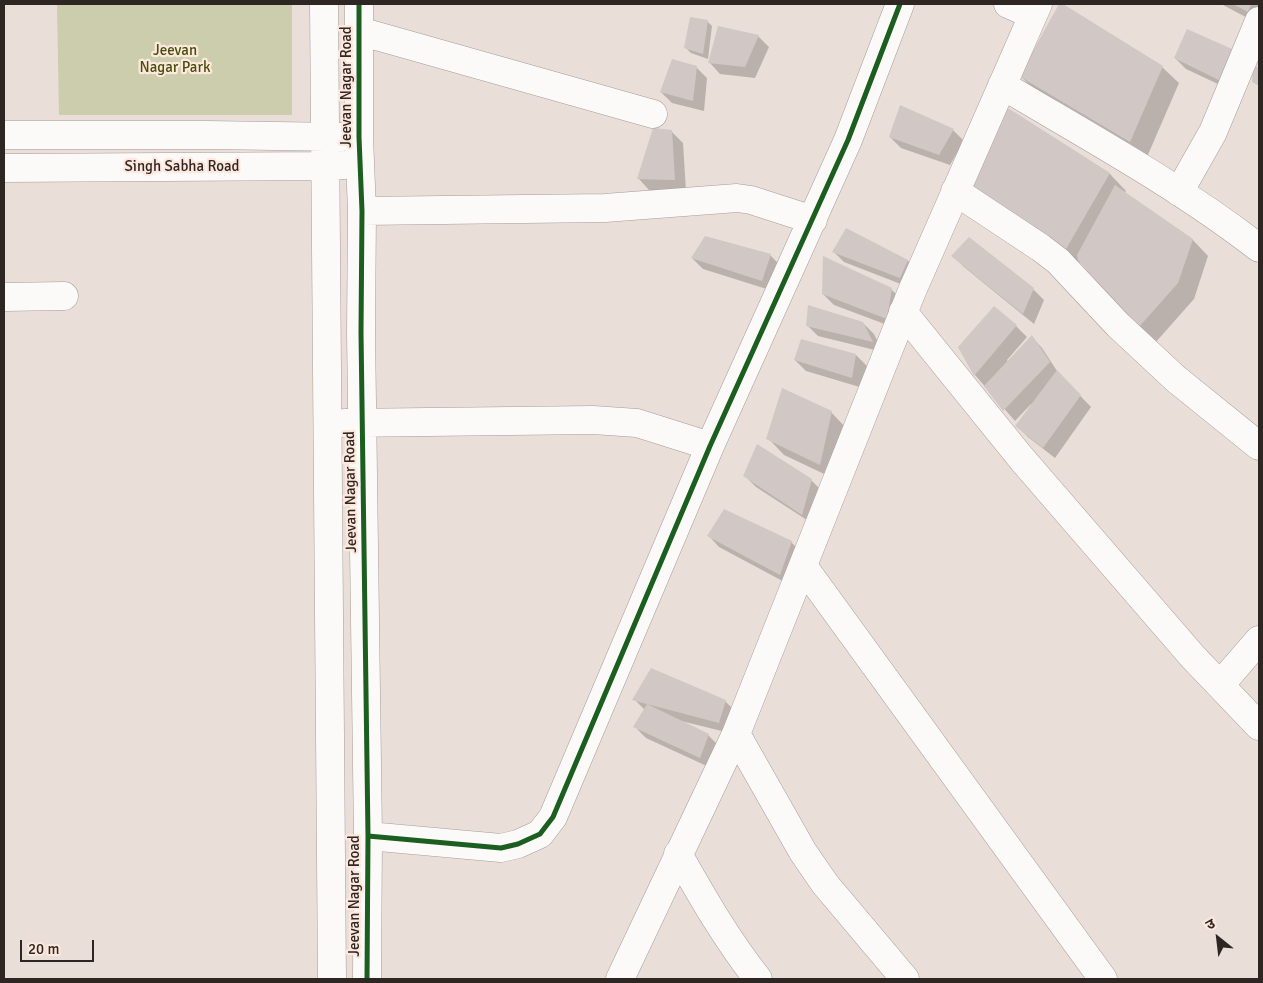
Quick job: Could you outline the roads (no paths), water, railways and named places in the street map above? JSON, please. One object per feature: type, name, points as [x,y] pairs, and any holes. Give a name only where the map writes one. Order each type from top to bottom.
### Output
[{"type":"street","name":"Jeevan Nagar Road","points":[[324,4],[332,979]]},
{"type":"street","name":"Jeevan Nagar Road","points":[[359,4],[359,137],[362,211],[361,332],[368,836],[367,979]]},
{"type":"street","points":[[368,836],[501,848],[518,844],[540,834],[553,817],[710,446],[848,140],[900,4]]},
{"type":"street","points":[[620,979],[736,734],[903,312],[1035,9],[1008,4]]},
{"type":"street","points":[[1178,192],[1213,132],[1259,21]]},
{"type":"street","points":[[359,31],[653,114]]},
{"type":"street","points":[[1002,85],[1226,222],[1259,248]]},
{"type":"street","points":[[4,135],[359,137]]},
{"type":"street","name":"Singh Sabha Road","points":[[4,168],[325,166],[360,164]]},
{"type":"street","points":[[955,191],[1058,261],[1118,325],[1176,379],[1259,446]]},
{"type":"street","points":[[362,211],[605,208],[737,198],[751,200],[813,220]]},
{"type":"street","points":[[4,297],[64,296]]},
{"type":"street","points":[[903,312],[1021,458],[1193,657],[1259,726]]},
{"type":"street","points":[[327,424],[601,420],[637,423],[710,446]]},
{"type":"street","points":[[802,566],[1103,979]]},
{"type":"street","points":[[1220,685],[1259,640]]},
{"type":"street","points":[[736,734],[802,852],[825,884],[905,979]]},
{"type":"street","points":[[678,854],[716,921],[758,979]]},
{"type":"park label","name":"Jeevan Nagar Park","points":[[175,60]]}]
